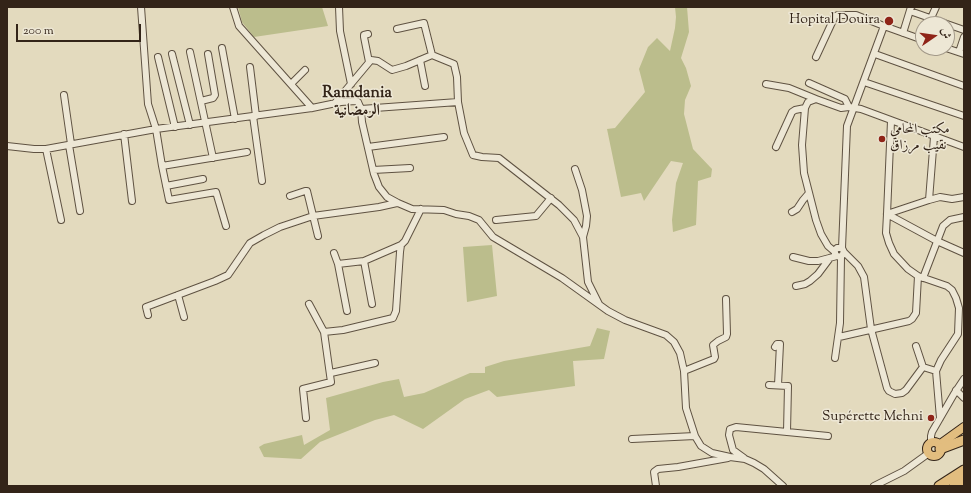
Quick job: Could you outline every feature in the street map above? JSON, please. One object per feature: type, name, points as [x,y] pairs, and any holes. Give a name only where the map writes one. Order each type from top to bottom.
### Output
[{"type":"highway","points":[[937,445],[964,440]]},
{"type":"highway","points":[[939,486],[964,470]]},
{"type":"highway","points":[[954,486],[964,479]]},
{"type":"main road","points":[[929,453],[935,455],[939,453],[937,445],[964,427]]},
{"type":"street","points":[[140,7],[148,104],[156,129],[169,200],[216,192],[226,226]]},
{"type":"street","points":[[233,7],[239,26],[312,108]]},
{"type":"street","points":[[843,14],[845,7]]},
{"type":"street","points":[[338,8],[340,31],[350,84]]},
{"type":"street","points":[[902,33],[910,9],[926,16]]},
{"type":"street","points":[[816,57],[835,16],[843,14],[856,15],[915,37]]},
{"type":"street","points":[[397,29],[424,23],[432,55]]},
{"type":"street","points":[[836,358],[839,337],[840,253],[848,126],[852,107],[864,82],[884,26]]},
{"type":"street","points":[[368,34],[364,35],[364,37],[369,62]]},
{"type":"street","points":[[962,53],[964,37]]},
{"type":"street","points":[[222,48],[235,118]]},
{"type":"street","points":[[190,52],[204,123],[213,158]]},
{"type":"street","points":[[172,54],[190,125]]},
{"type":"street","points":[[201,102],[213,98],[215,95],[208,54]]},
{"type":"street","points":[[875,54],[964,86]]},
{"type":"street","points":[[335,103],[369,62],[375,60],[392,70],[432,55],[454,64],[457,77],[458,102],[464,133],[473,155],[500,158],[551,198],[574,220],[583,237],[588,282],[600,306]]},
{"type":"street","points":[[158,57],[175,127]]},
{"type":"street","points":[[420,60],[425,86]]},
{"type":"street","points":[[250,67],[262,181]]},
{"type":"street","points":[[291,84],[305,70]]},
{"type":"street","points":[[864,82],[964,116]]},
{"type":"street","points":[[809,83],[845,99],[852,107]]},
{"type":"street","points":[[766,84],[789,88],[841,108],[852,107],[964,147]]},
{"type":"street","points":[[64,95],[80,211]]},
{"type":"street","points":[[816,99],[808,102],[805,108],[802,159],[809,193],[821,234],[828,246],[858,266],[864,277],[871,329],[885,385],[889,391],[898,394],[904,392],[923,367]]},
{"type":"street","points":[[7,146],[46,149],[156,129],[356,101],[361,109],[362,122],[373,170],[379,187],[387,197],[412,209],[444,210],[479,220],[493,237],[562,278],[608,311],[625,320],[671,338],[678,347],[684,371],[686,408],[695,436],[706,449],[712,453],[730,457],[745,458]]},
{"type":"street","points":[[361,109],[458,102]]},
{"type":"street","points":[[776,147],[792,112],[805,108]]},
{"type":"street","points":[[891,121],[886,233],[889,243],[894,254],[904,266],[920,277],[939,282],[952,290],[959,308],[959,326],[961,333],[941,360],[936,371],[940,418]]},
{"type":"street","points":[[124,134],[132,200]]},
{"type":"street","points":[[368,147],[444,137]]},
{"type":"street","points":[[929,200],[934,137]]},
{"type":"street","points":[[46,149],[61,220]]},
{"type":"street","points":[[162,166],[247,152]]},
{"type":"street","points":[[373,170],[410,168]]},
{"type":"street","points":[[575,169],[582,190],[587,216],[583,237]]},
{"type":"street","points":[[166,186],[203,179]]},
{"type":"street","points":[[290,196],[307,191],[318,236]]},
{"type":"street","points":[[792,212],[797,209],[809,193]]},
{"type":"street","points":[[887,214],[940,197],[952,199],[964,197]]},
{"type":"street","points":[[496,220],[536,216],[551,198]]},
{"type":"street","points":[[148,315],[146,307],[228,275],[250,243],[280,227],[313,216],[380,207],[397,203]]},
{"type":"street","points":[[338,264],[364,261],[401,245],[405,241],[421,209]]},
{"type":"street","points":[[887,214],[964,253]]},
{"type":"street","points":[[839,337],[909,321],[915,317],[920,277],[943,226],[946,223],[964,217]]},
{"type":"street","points":[[324,332],[342,330],[393,318],[396,311],[401,245]]},
{"type":"street","points":[[793,257],[813,262],[830,258],[840,253]]},
{"type":"street","points":[[334,254],[338,264],[347,311]]},
{"type":"street","points":[[796,286],[805,284],[818,274],[830,258]]},
{"type":"street","points":[[364,261],[372,304]]},
{"type":"street","points":[[178,295],[184,317]]},
{"type":"street","points":[[684,371],[712,360],[715,357],[713,345],[718,340],[726,337],[727,334],[726,299]]},
{"type":"street","points":[[306,418],[303,389],[331,382],[331,373],[324,332],[309,304]]},
{"type":"street","points":[[959,326],[964,315]]},
{"type":"street","points":[[775,347],[777,344],[780,344],[778,385]]},
{"type":"street","points":[[916,346],[923,367]]},
{"type":"street","points":[[331,373],[375,363]]},
{"type":"street","points":[[923,367],[936,371]]},
{"type":"street","points":[[937,445],[931,434],[956,390],[964,379]]},
{"type":"street","points":[[769,385],[788,386],[787,432]]},
{"type":"street","points":[[956,390],[964,398]]},
{"type":"street","points":[[782,486],[764,469],[733,450],[729,435],[730,428],[736,427],[828,436]]},
{"type":"street","points":[[632,440],[695,436]]},
{"type":"street","points":[[874,486],[904,471],[929,453]]},
{"type":"street","points":[[656,486],[654,472],[658,469],[678,467],[730,457]]},
{"type":"green space","points":[[238,7],[322,7],[328,26],[254,37],[242,22]]},
{"type":"green space","points":[[675,7],[687,7],[689,32],[681,58],[686,68],[691,86],[685,100],[684,114],[693,149],[712,169],[711,177],[698,181],[696,225],[673,232],[672,220],[676,183],[683,163],[671,161],[644,201],[641,193],[621,197],[607,129],[615,128],[645,92],[639,69],[648,47],[657,38],[670,51],[675,28]]},
{"type":"green space","points":[[492,245],[497,296],[467,302],[463,247]]},
{"type":"green space","points":[[597,328],[610,331],[604,359],[573,361],[575,386],[497,397],[489,390],[465,399],[423,429],[394,415],[375,420],[320,442],[301,459],[264,457],[259,447],[264,444],[302,435],[304,445],[330,430],[326,398],[399,379],[404,397],[424,393],[470,373],[485,373],[485,367],[504,361],[590,346]]},
{"type":"place","name":"Hopital Douira","points":[[889,21]]},
{"type":"place","name":"مكتب المحامي نقيب مرزاق","points":[[882,139]]},
{"type":"place","name":"Supérette Mehni","points":[[931,418]]},
{"type":"district","name":"Ramdania الرمضانية","points":[[357,103]]}]
